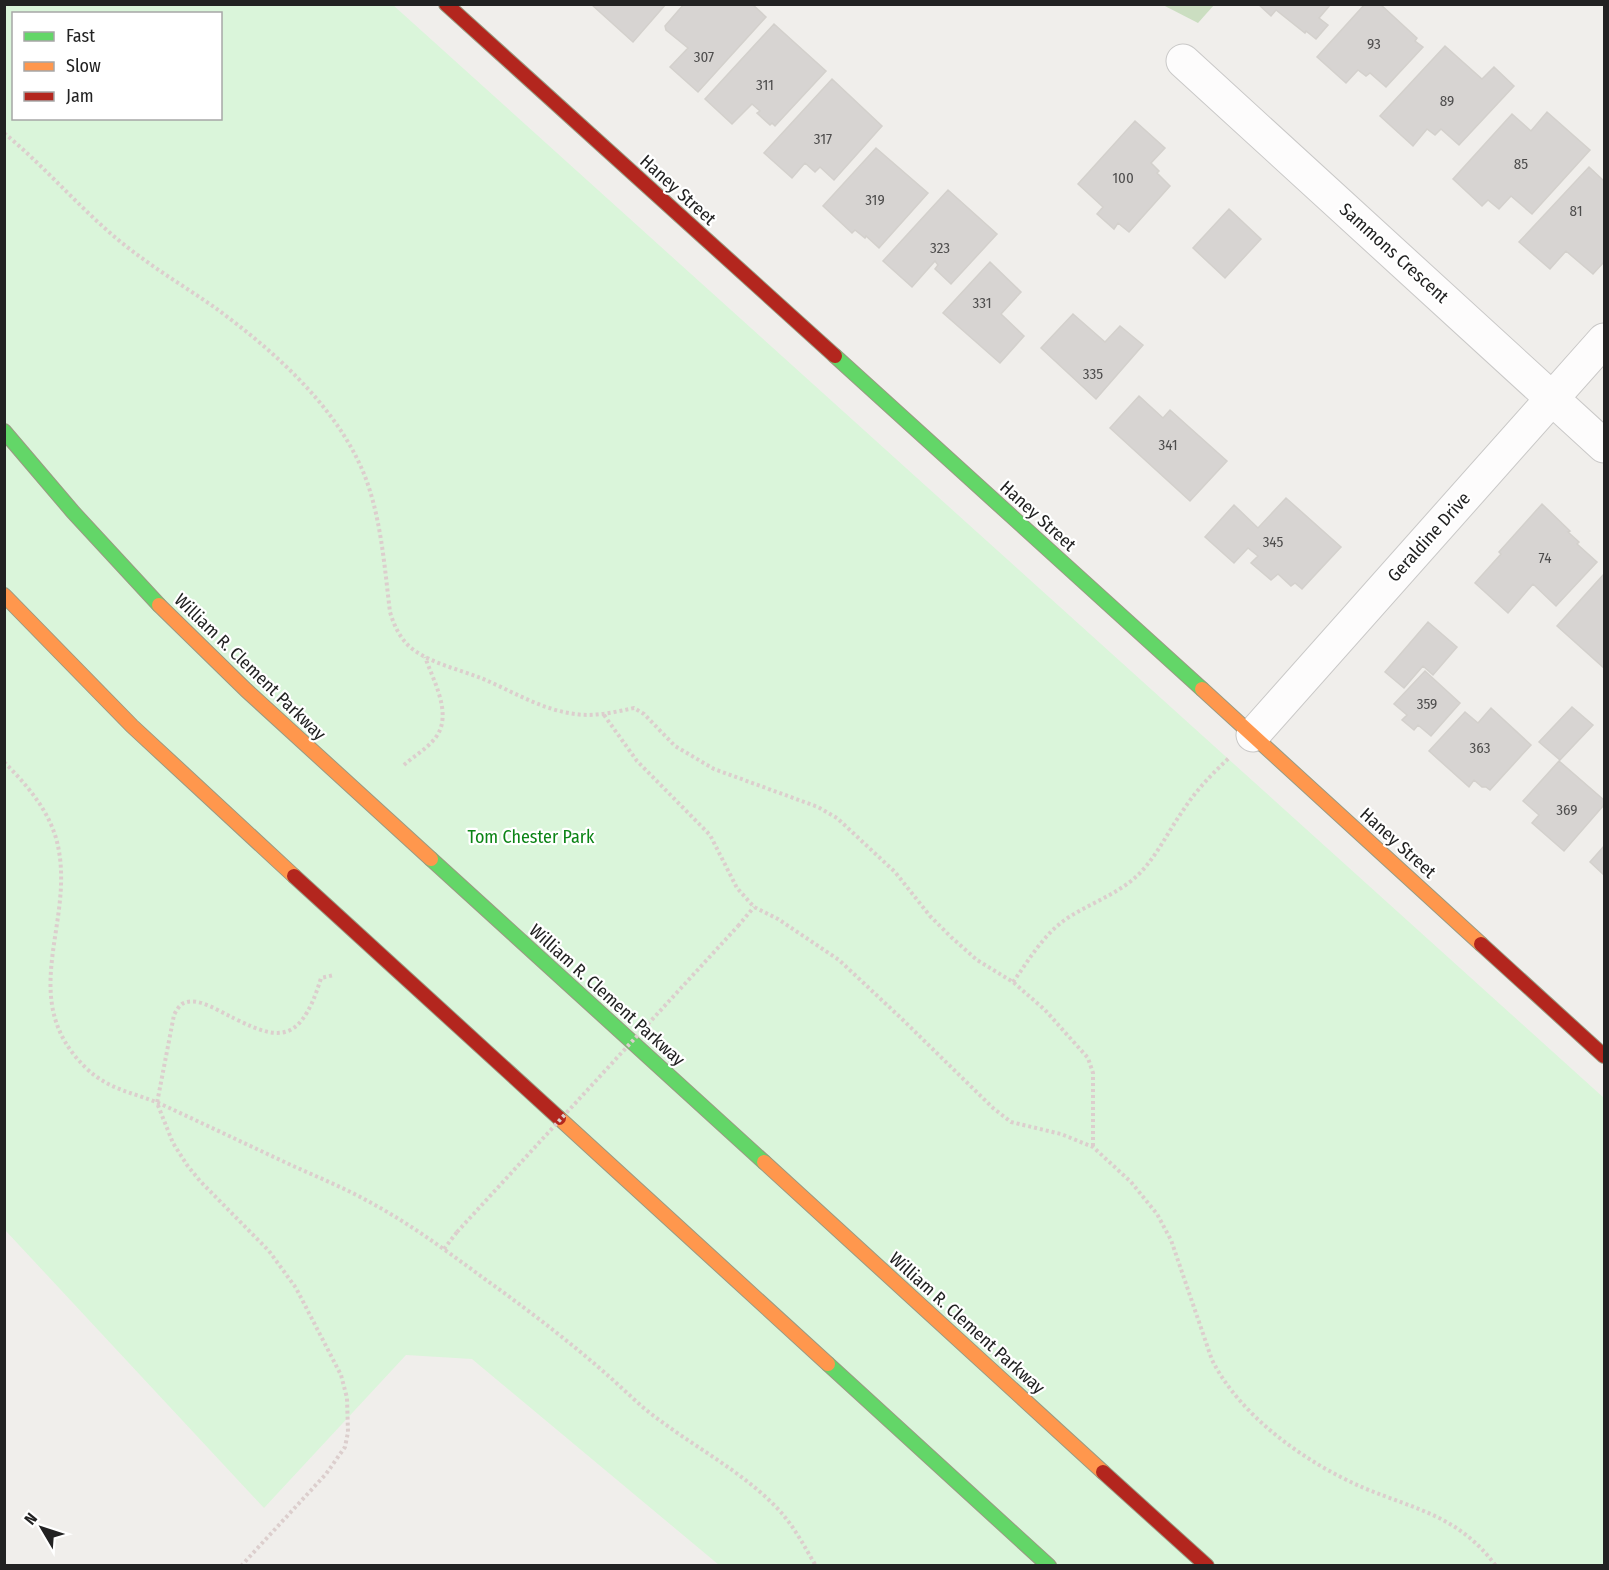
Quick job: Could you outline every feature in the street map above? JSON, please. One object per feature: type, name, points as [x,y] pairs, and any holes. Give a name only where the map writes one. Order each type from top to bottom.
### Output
[{"type":"main road","name":"Haney Street","points":[[446,4],[1605,1056]]},
{"type":"main road","name":"William R. Clement Parkway","points":[[4,431],[63,502],[196,642],[298,738],[1207,1566]]},
{"type":"main road","points":[[4,595],[132,726],[1049,1566]]},
{"type":"street","name":"Sammons Crescent","points":[[1183,61],[1605,446]]},
{"type":"street","name":"Geraldine Drive","points":[[1253,735],[1605,340]]},
{"type":"path","points":[[4,133],[24,149],[115,238],[214,308],[272,354],[302,382],[334,420],[356,457],[370,488],[380,524],[390,612],[394,626],[411,647],[426,657],[553,708],[575,714],[604,715],[634,708],[644,714],[675,746],[714,769],[818,807],[837,818],[895,872],[930,916],[951,937],[977,960],[1013,982],[1045,1010],[1088,1058],[1093,1073],[1093,1147]]},
{"type":"path","points":[[404,765],[436,737],[443,721],[442,707],[426,657]]},
{"type":"path","points":[[604,715],[637,760],[710,835],[737,888],[754,907],[788,925],[839,960],[993,1108],[1011,1122],[1061,1134],[1093,1147],[1131,1182],[1157,1214],[1171,1240],[1212,1360],[1221,1377],[1253,1415],[1298,1450],[1346,1480],[1430,1512],[1450,1523],[1474,1540],[1496,1566]]},
{"type":"path","points":[[1013,982],[1046,937],[1065,920],[1119,889],[1139,873],[1159,850],[1185,807],[1205,782],[1253,735]]},
{"type":"path","points":[[4,762],[25,783],[45,812],[56,839],[60,871],[60,902],[49,990],[57,1025],[69,1049],[88,1070],[109,1086],[158,1102],[364,1199],[416,1229],[549,1326],[646,1410],[754,1488],[789,1522],[816,1566]]},
{"type":"path","points":[[444,1249],[754,907]]},
{"type":"path","points":[[241,1566],[326,1474],[345,1447],[348,1432],[347,1398],[341,1375],[296,1288],[269,1251],[211,1193],[187,1165],[173,1143],[158,1102],[174,1015],[182,1004],[193,1001],[207,1005],[258,1031],[277,1034],[294,1028],[306,1017],[321,978],[334,975]]},
{"type":"green space","name":"Tom Chester Park","points":[[5,5],[393,5],[1604,1098],[1604,1565],[719,1565],[472,1359],[406,1355],[264,1508],[5,1230]]},
{"type":"green space","points":[[1163,5],[1214,5],[1198,23]]},
{"type":"building","points":[[591,4],[666,4],[633,42]]},
{"type":"building","points":[[684,4],[752,4],[766,17],[698,92],[670,67],[688,48],[666,30],[665,26]]},
{"type":"building","points":[[1258,4],[1331,4],[1319,18],[1328,25],[1316,39],[1276,10],[1271,16]]},
{"type":"building","points":[[1365,4],[1380,4],[1417,38],[1415,41],[1423,47],[1386,87],[1370,73],[1366,76],[1358,70],[1346,83],[1317,57]]},
{"type":"building","points":[[774,24],[826,71],[775,126],[772,123],[770,125],[757,113],[760,111],[752,104],[732,124],[705,99]]},
{"type":"building","points":[[1445,46],[1482,79],[1494,67],[1514,86],[1459,145],[1441,129],[1435,135],[1427,129],[1413,146],[1380,116]]},
{"type":"building","points":[[832,79],[882,126],[834,180],[820,167],[815,172],[805,163],[792,178],[764,153]]},
{"type":"building","points":[[1547,112],[1590,150],[1532,214],[1511,196],[1499,209],[1488,200],[1482,206],[1453,179],[1512,114],[1531,131]]},
{"type":"building","points":[[1135,121],[1165,148],[1151,163],[1170,186],[1129,232],[1118,223],[1114,229],[1097,214],[1103,207],[1078,184]]},
{"type":"building","points":[[876,148],[928,193],[879,248],[866,236],[865,238],[855,230],[852,233],[823,206]]},
{"type":"building","points":[[1589,167],[1604,181],[1604,262],[1593,274],[1566,251],[1550,269],[1519,242]]},
{"type":"building","points":[[948,190],[997,234],[951,284],[935,269],[938,265],[935,261],[912,287],[883,261]]},
{"type":"building","points":[[1229,209],[1261,239],[1225,278],[1193,248]]},
{"type":"building","points":[[990,262],[1021,292],[1001,314],[1024,336],[1000,363],[943,313]]},
{"type":"building","points":[[1073,314],[1105,342],[1120,326],[1143,345],[1096,399],[1041,348]]},
{"type":"building","points":[[1139,396],[1163,418],[1170,410],[1227,461],[1190,501],[1110,428]]},
{"type":"building","points":[[1286,498],[1341,547],[1302,589],[1295,583],[1291,586],[1278,574],[1271,580],[1251,563],[1258,556],[1248,548],[1234,563],[1205,537],[1234,505],[1258,528]]},
{"type":"building","points":[[1542,504],[1570,531],[1568,532],[1579,542],[1577,544],[1597,562],[1556,606],[1533,584],[1508,613],[1475,583]]},
{"type":"building","points":[[1604,574],[1604,668],[1557,626]]},
{"type":"building","points":[[1428,622],[1457,647],[1433,675],[1423,666],[1404,688],[1385,672]]},
{"type":"building","points":[[1425,671],[1460,703],[1431,736],[1418,725],[1414,730],[1402,720],[1407,715],[1394,704]]},
{"type":"building","points":[[1572,707],[1593,725],[1560,760],[1539,742]]},
{"type":"building","points":[[1491,708],[1531,745],[1490,790],[1474,780],[1469,787],[1429,751],[1465,712],[1478,723]]},
{"type":"building","points":[[1559,761],[1604,800],[1604,805],[1564,851],[1532,823],[1539,815],[1523,801]]},
{"type":"building","points":[[1604,846],[1604,875],[1590,862]]},
{"type":"traffic: fast","points":[[835,356],[1202,689]]},
{"type":"traffic: fast","points":[[4,431],[73,512],[159,605]]},
{"type":"traffic: fast","points":[[431,859],[764,1162]]},
{"type":"traffic: fast","points":[[828,1364],[1049,1566]]},
{"type":"traffic: slow","points":[[4,595],[132,726],[294,876]]},
{"type":"traffic: slow","points":[[159,605],[246,690],[431,859]]},
{"type":"traffic: slow","points":[[1202,689],[1481,944]]},
{"type":"traffic: slow","points":[[559,1118],[828,1364]]},
{"type":"traffic: slow","points":[[764,1162],[1103,1472]]},
{"type":"traffic: jam","points":[[446,4],[835,356]]},
{"type":"traffic: jam","points":[[294,876],[559,1118]]},
{"type":"traffic: jam","points":[[1481,944],[1604,1056]]},
{"type":"traffic: jam","points":[[1103,1472],[1207,1566]]}]
